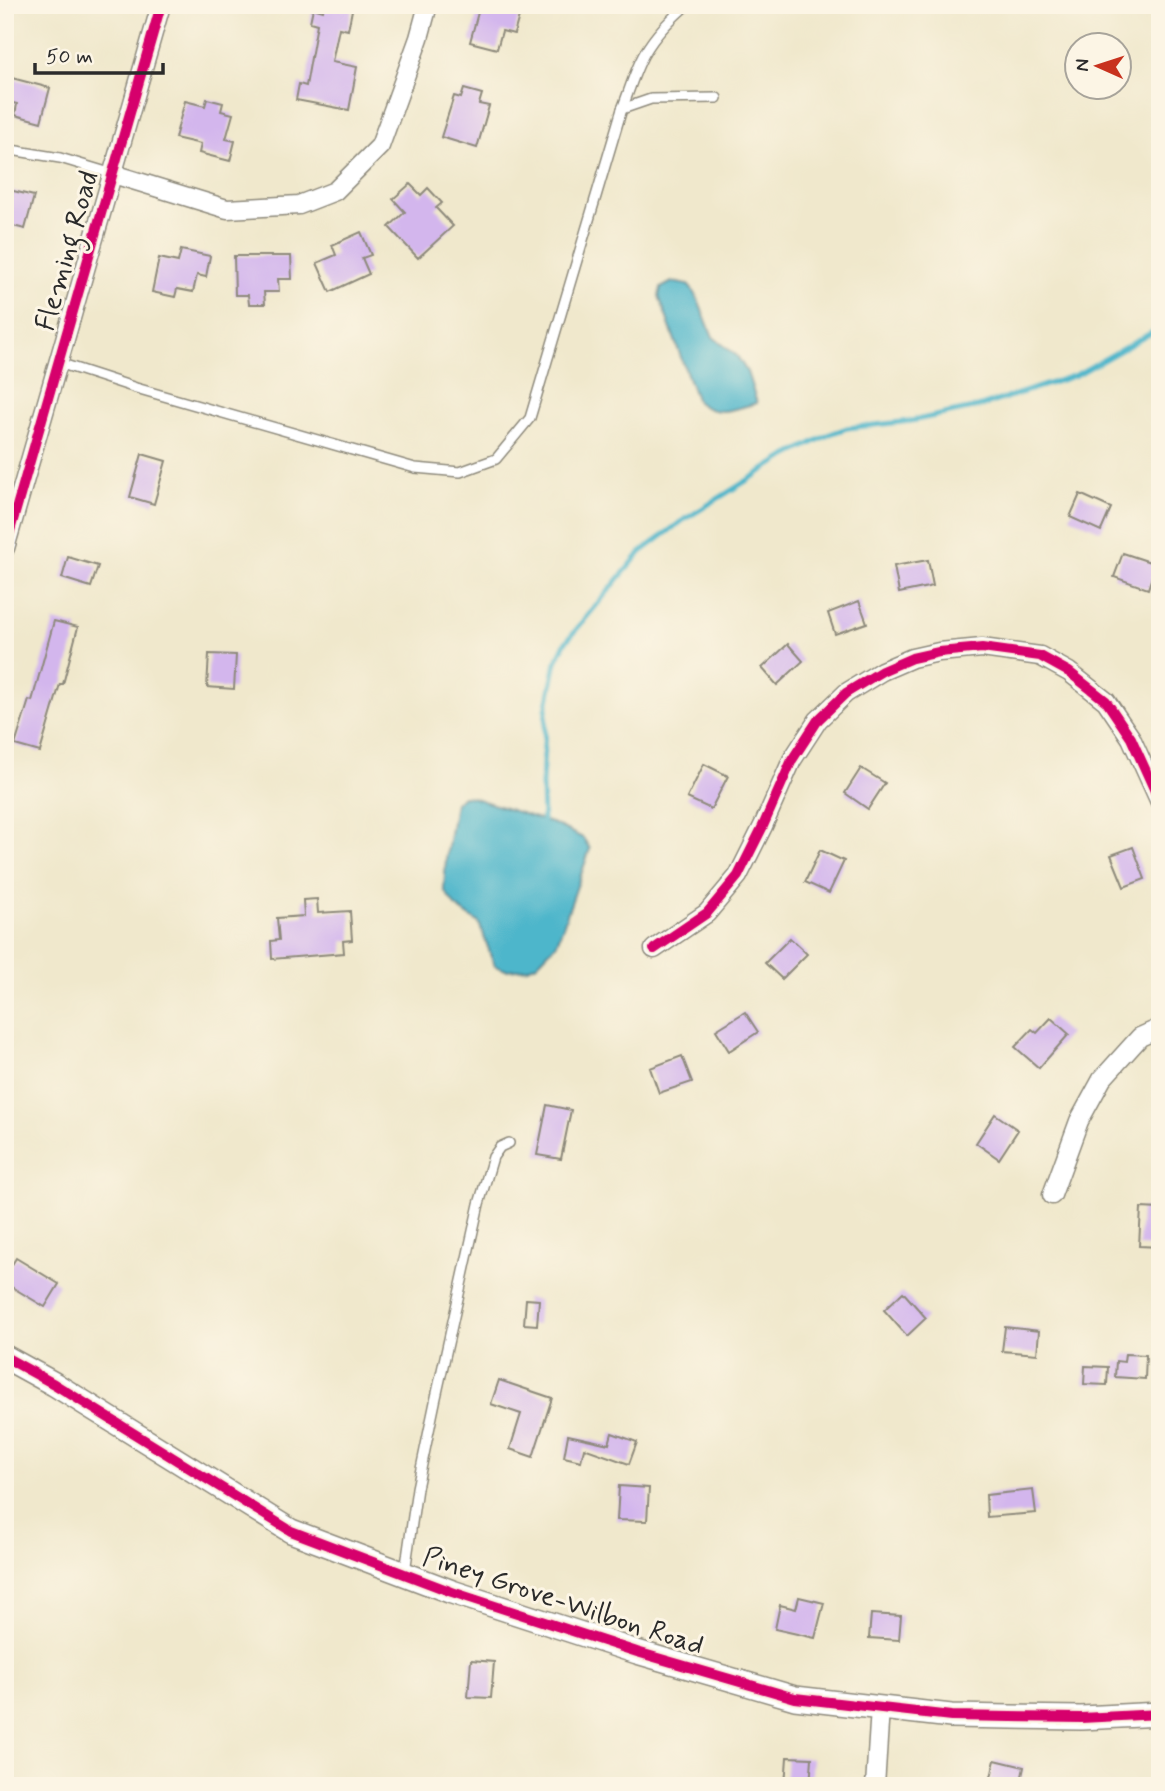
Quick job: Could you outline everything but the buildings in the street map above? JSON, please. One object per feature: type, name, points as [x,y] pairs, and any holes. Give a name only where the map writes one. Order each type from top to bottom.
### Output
[{"type":"street","name":"Fleming Road","points":[[5,548],[161,5]]},
{"type":"street","points":[[113,174],[228,209],[299,205],[335,191],[380,146],[419,38],[428,5]]},
{"type":"street","points":[[654,949],[708,913],[738,876],[792,760],[818,720],[846,693],[882,671],[912,658],[939,652],[982,648],[1040,656],[1069,672],[1106,701],[1131,738],[1160,802]]},
{"type":"street","points":[[1052,1195],[1079,1121],[1102,1079],[1140,1037],[1160,1028]]},
{"type":"street","name":"Piney Grove-Wilbon Road","points":[[5,1357],[54,1384],[290,1531],[452,1592],[637,1653],[795,1698],[880,1708],[964,1716],[1081,1718],[1160,1714]]},
{"type":"street","points":[[875,1786],[880,1708]]},
{"type":"lane","points":[[60,363],[136,388],[415,468],[460,472],[496,459],[530,418],[622,109],[640,61],[659,32],[687,5]]},
{"type":"lane","points":[[622,109],[651,99],[717,98]]},
{"type":"lane","points":[[5,149],[60,159],[113,174]]},
{"type":"lane","points":[[405,1574],[417,1488],[479,1204],[492,1157],[500,1147],[509,1143]]},
{"type":"water","points":[[672,282],[688,285],[695,293],[713,337],[737,356],[747,372],[757,403],[719,411],[697,402],[659,296],[661,288]]},
{"type":"water","points":[[463,796],[554,824],[583,838],[590,849],[557,943],[537,964],[528,968],[506,970],[495,966],[479,923],[455,906],[444,890],[455,803]]},
{"type":"waterway","points":[[540,826],[543,821],[546,710],[556,662],[565,643],[641,552],[682,521],[783,458],[830,434],[847,428],[911,421],[978,407],[1076,375],[1160,328]]},
{"type":"cycle path","points":[[5,548],[161,5]]},
{"type":"cycle path","points":[[654,949],[707,913],[738,876],[792,760],[818,720],[846,693],[882,671],[912,658],[939,652],[982,648],[1040,656],[1069,672],[1106,701],[1131,738],[1160,802]]},
{"type":"cycle path","points":[[5,1357],[54,1384],[291,1531],[452,1592],[637,1652],[795,1698],[951,1716],[1081,1718],[1160,1714]]}]
